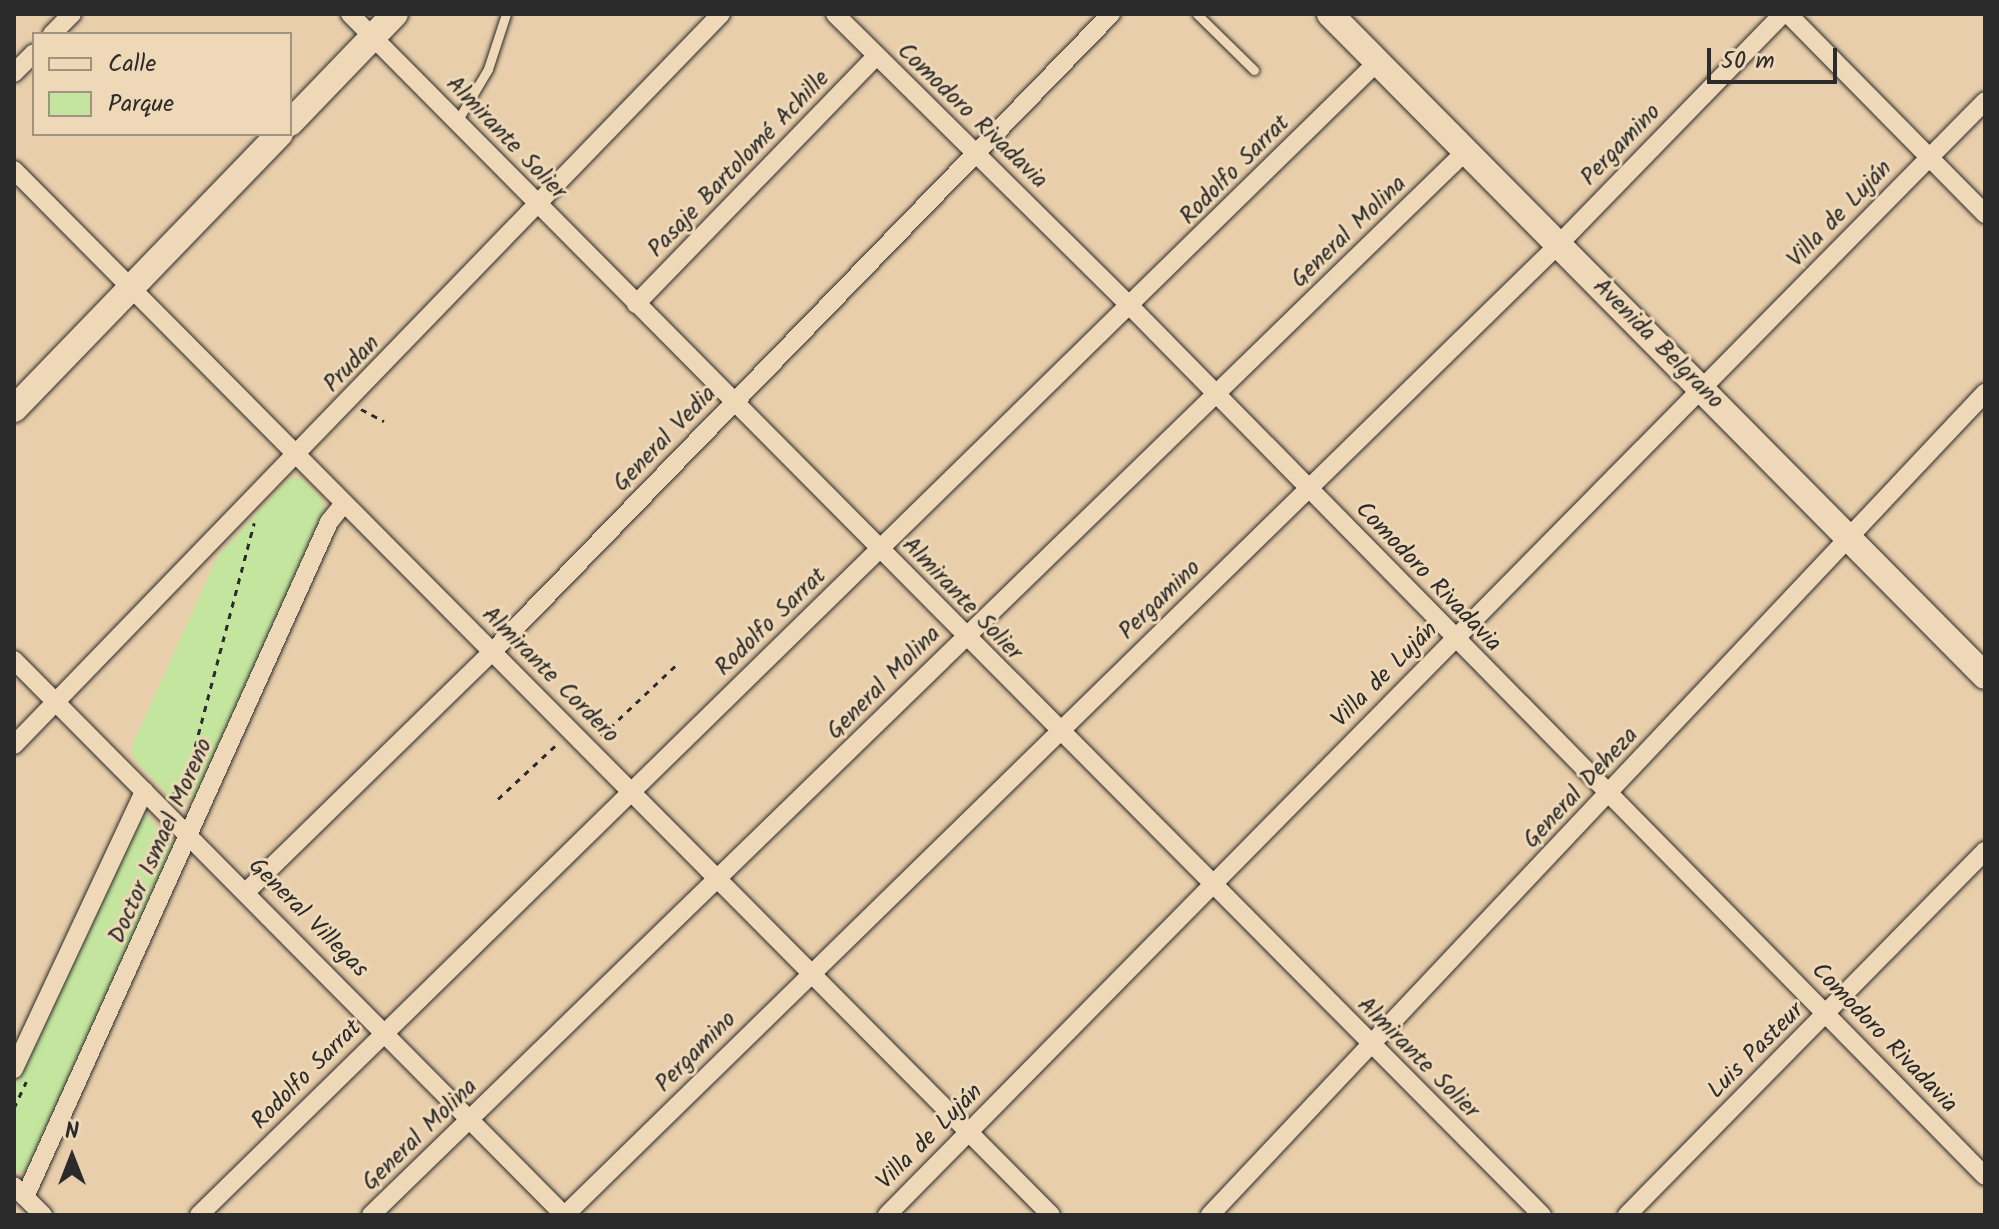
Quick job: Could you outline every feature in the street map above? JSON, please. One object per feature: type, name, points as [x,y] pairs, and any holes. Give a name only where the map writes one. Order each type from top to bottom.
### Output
[{"type":"street","points":[[54,32],[72,14]]},
{"type":"street","name":"Almirante Solier","points":[[350,14],[965,638],[1542,1215]]},
{"type":"street","points":[[292,121],[395,14]]},
{"type":"street","name":"Prudan","points":[[14,745],[721,14]]},
{"type":"street","name":"Comodoro Rivadavia","points":[[835,14],[1131,307],[1454,640],[1827,1013],[1985,1176]]},
{"type":"street","name":"General Vedia","points":[[248,890],[493,651],[1111,14]]},
{"type":"street","name":"Avenida Belgrano","points":[[1330,14],[1985,676]]},
{"type":"street","points":[[1786,14],[1985,214]]},
{"type":"street","name":"Pergamino","points":[[565,1215],[1059,730],[1310,489],[1558,245],[1786,14]]},
{"type":"street","points":[[14,73],[32,55]]},
{"type":"street","name":"Pasaje Bartolomé Achille","points":[[636,304],[876,56]]},
{"type":"street","name":"Rodolfo Sarrat","points":[[199,1215],[879,549],[1131,307],[1376,63]]},
{"type":"street","name":"Villa de Luján","points":[[887,1215],[1985,101]]},
{"type":"street","points":[[14,409],[278,136]]},
{"type":"street","name":"General Molina","points":[[371,1215],[1465,152]]},
{"type":"street","name":"Almirante Cordero","points":[[14,170],[343,505],[633,790],[1051,1215]]},
{"type":"street","name":"General Deheza","points":[[1210,1215],[1985,393]]},
{"type":"street","name":"Doctor Ismael Moreno","points":[[20,1192],[191,835],[329,522],[343,505]]},
{"type":"street","name":"General Villegas","points":[[14,660],[160,807],[248,890],[565,1215]]},
{"type":"street","name":"Doctor Ismael Moreno","points":[[20,1074],[144,791]]},
{"type":"street","name":"Luis Pasteur","points":[[1627,1215],[1985,851]]},
{"type":"street","points":[[20,1192],[43,1215]]},
{"type":"lane","points":[[456,123],[488,69],[506,14]]},
{"type":"lane","points":[[1197,14],[1254,70]]},
{"type":"path","points":[[348,419],[359,408],[384,421]]},
{"type":"path","points":[[160,807],[186,781],[259,511]]},
{"type":"path","points":[[589,747],[676,665]]},
{"type":"path","points":[[498,799],[572,730]]},
{"type":"path","points":[[14,1108],[20,1074]]},
{"type":"green space","points":[[301,478],[322,499],[325,515],[198,796],[177,804],[133,758],[132,746],[217,557],[288,479]]},
{"type":"green space","points":[[145,814],[174,845],[30,1169],[16,1172],[14,1088],[137,818]]}]
